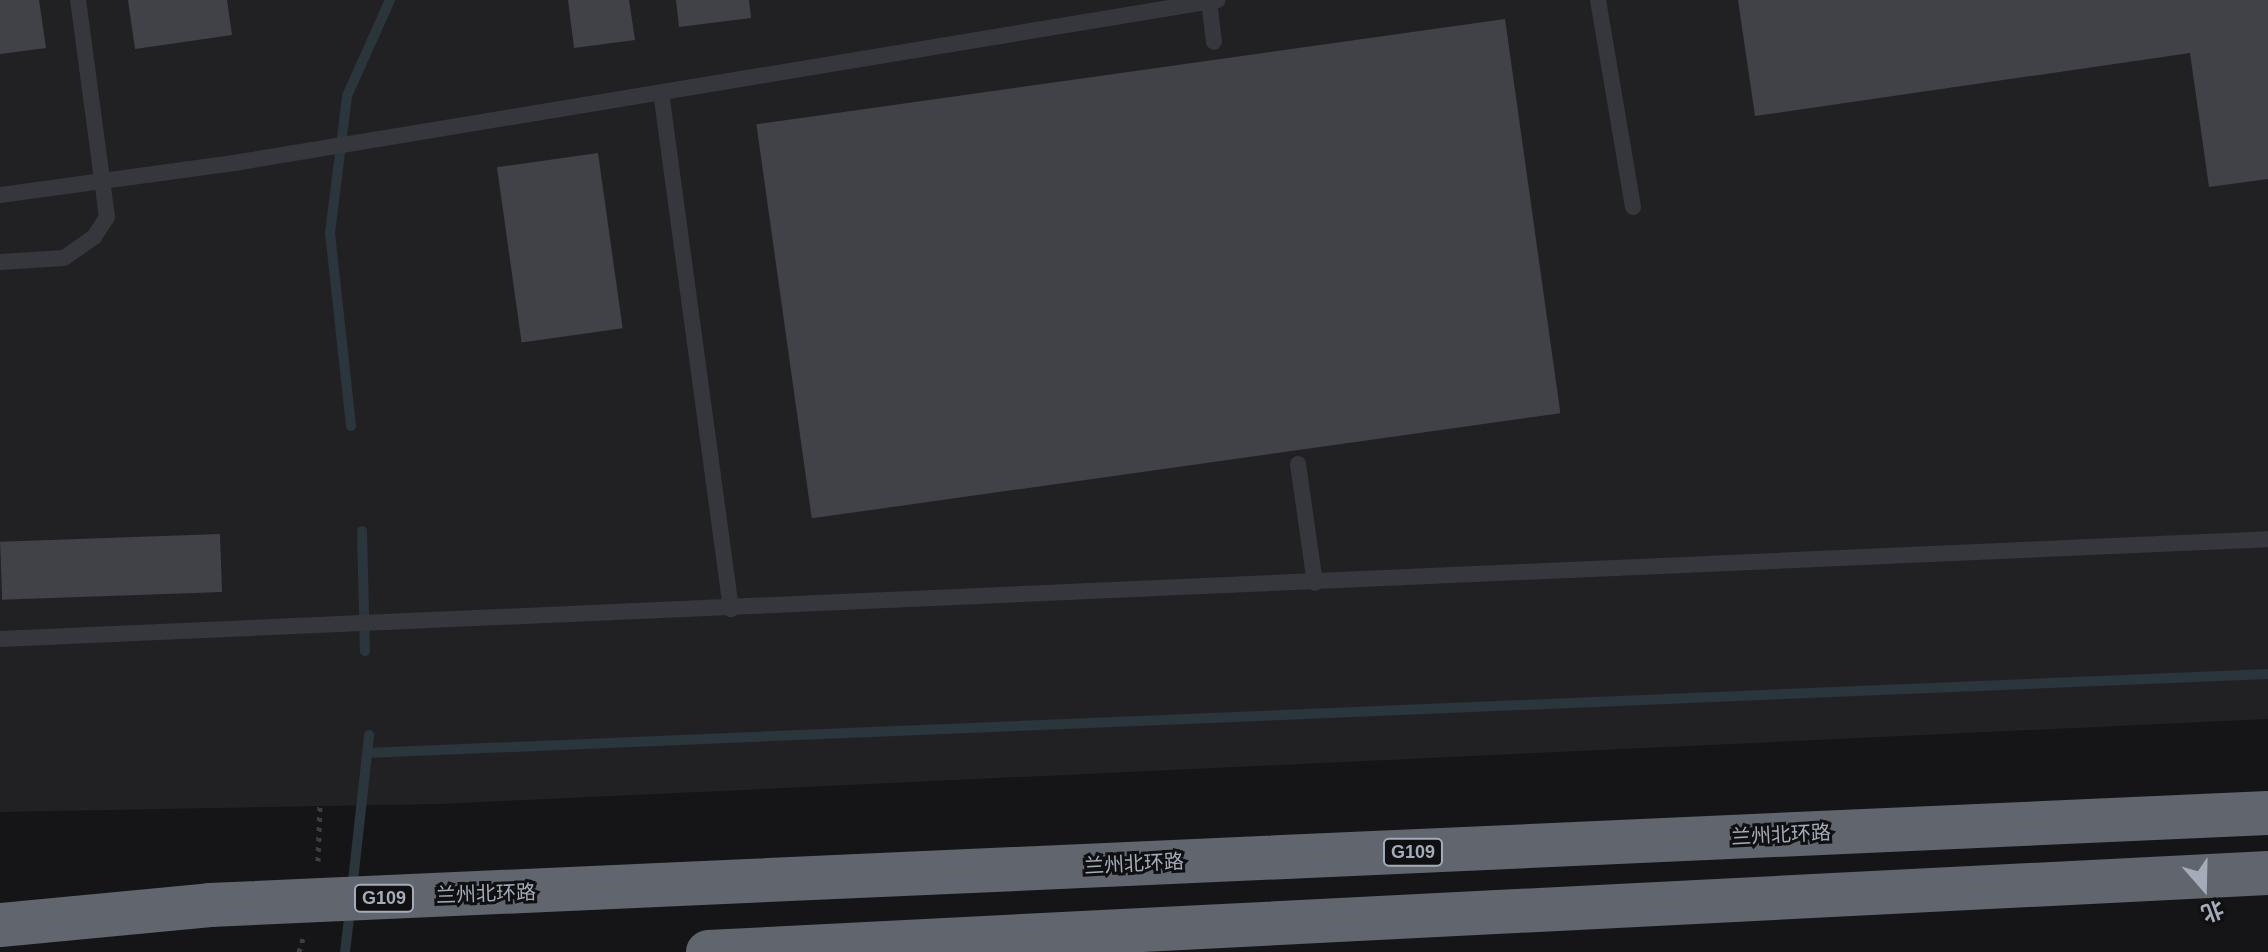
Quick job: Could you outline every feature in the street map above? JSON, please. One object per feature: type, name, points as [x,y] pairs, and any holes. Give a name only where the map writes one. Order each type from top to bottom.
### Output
[{"type":"highway","name":"兰州北环路","points":[[0,925],[210,905],[2268,813]]},
{"type":"highway","points":[[708,952],[2268,873]]},
{"type":"lane","points":[[0,262],[64,258],[94,237],[107,217],[106,181],[78,0]]},
{"type":"lane","points":[[1598,0],[1633,207]]},
{"type":"lane","points":[[0,195],[234,163],[1214,1],[1214,42]]},
{"type":"lane","points":[[661,92],[731,609]]},
{"type":"lane","points":[[1298,464],[1315,583]]},
{"type":"lane","points":[[0,639],[2268,539]]},
{"type":"shaded area","points":[[0,0],[2268,0],[2268,719],[439,804],[0,812]]},
{"type":"building","points":[[0,0],[39,0],[46,48],[0,54]]},
{"type":"building","points":[[128,0],[227,0],[232,35],[135,49]]},
{"type":"building","points":[[568,0],[629,0],[635,40],[574,48]]},
{"type":"building","points":[[676,0],[749,0],[751,18],[679,27]]},
{"type":"building","points":[[1738,0],[2268,0],[2268,179],[2209,187],[2190,53],[1755,116]]},
{"type":"building","points":[[1505,19],[1560,413],[812,518],[756,124]]},
{"type":"building","points":[[598,153],[623,328],[522,342],[497,167]]},
{"type":"building","points":[[220,534],[222,592],[2,600],[0,542]]},
{"type":"waterway","points":[[351,426],[330,233],[347,96],[390,0]]},
{"type":"waterway","points":[[362,531],[365,651]]},
{"type":"waterway","points":[[367,753],[2268,674]]},
{"type":"waterway","points":[[352,890],[369,735]]},
{"type":"waterway","points":[[345,952],[350,910]]}]
